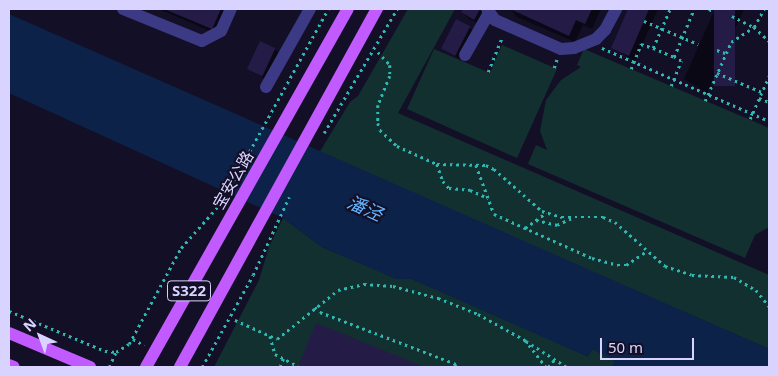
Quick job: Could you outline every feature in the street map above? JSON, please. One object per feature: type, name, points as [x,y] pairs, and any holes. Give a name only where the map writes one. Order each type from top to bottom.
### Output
[{"type":"main road","name":"宝安公路","points":[[146,367],[348,9]]},
{"type":"main road","name":"S322","points":[[180,367],[255,226],[377,9]]},
{"type":"main road","points":[[9,333],[90,367]]},
{"type":"main road","points":[[9,365],[14,367]]},
{"type":"lane","points":[[123,9],[150,15],[202,41],[222,31],[231,9]]},
{"type":"lane","points":[[266,87],[310,9]]},
{"type":"lane","points":[[465,55],[488,11],[507,26],[561,49],[574,48],[590,42],[605,30],[616,9]]},
{"type":"path","name":"宝安公路","points":[[116,352],[133,339],[181,248],[221,203],[328,9]]},
{"type":"path","points":[[322,136],[346,100],[397,9]]},
{"type":"path","points":[[653,48],[670,9]]},
{"type":"path","points":[[674,57],[694,9]]},
{"type":"path","points":[[709,9],[713,11]]},
{"type":"path","points":[[705,101],[730,42],[754,27],[764,9]]},
{"type":"path","points":[[732,16],[754,27],[769,41]]},
{"type":"path","points":[[644,21],[698,44]]},
{"type":"path","points":[[488,72],[507,26]]},
{"type":"path","points":[[590,42],[769,120]]},
{"type":"path","points":[[631,69],[642,44],[653,48],[681,61],[671,86]]},
{"type":"path","points":[[717,50],[725,53]]},
{"type":"path","points":[[378,52],[390,65],[390,76],[376,113],[380,130],[397,146],[438,164],[476,165],[494,169],[546,213],[574,217],[603,217],[615,222],[677,273],[734,277],[756,290],[769,306]]},
{"type":"path","points":[[717,73],[762,92]]},
{"type":"path","points":[[750,120],[769,76]]},
{"type":"path","points":[[759,98],[769,102]]},
{"type":"path","points":[[438,164],[442,181],[449,188],[470,190],[488,198]]},
{"type":"path","points":[[476,165],[494,214],[592,258],[618,265],[626,265],[648,251]]},
{"type":"path","points":[[525,228],[546,213]]},
{"type":"path","points":[[536,220],[557,225],[574,217]]},
{"type":"path","points":[[202,367],[253,275],[268,236]]},
{"type":"path","points":[[235,320],[277,339],[331,294],[352,286],[393,286],[463,307],[525,340],[567,367]]},
{"type":"path","points":[[315,306],[320,312],[456,364],[455,367]]},
{"type":"path","points":[[9,311],[105,351],[116,352],[109,367]]},
{"type":"path","points":[[270,336],[275,354],[283,360],[298,366]]},
{"type":"path","points":[[525,340],[547,367],[555,360]]},
{"type":"path","points":[[280,367],[283,360]]},
{"type":"green space","points":[[408,9],[455,9],[398,113],[769,275],[769,349],[319,153],[350,102],[358,96]]},
{"type":"green space","points":[[502,45],[557,69],[517,158],[407,109],[434,49],[490,73]]},
{"type":"green space","points":[[584,49],[769,128],[769,227],[755,235],[745,258],[528,164],[536,145],[547,150],[540,131],[546,100],[561,80],[581,67],[577,65]]},
{"type":"green space","points":[[283,218],[322,247],[396,278],[412,279],[588,356],[592,349],[615,360],[613,367],[214,367],[259,280],[269,247]]},
{"type":"water","name":"潘泾","points":[[9,14],[769,349],[769,367],[613,367],[614,360],[592,349],[588,357],[412,279],[396,279],[322,247],[283,218],[9,93]]},
{"type":"building","points":[[164,9],[221,9],[212,29]]},
{"type":"building","points":[[463,9],[480,9],[474,20],[461,12]]},
{"type":"building","points":[[510,9],[592,9],[585,24],[576,20],[569,36]]},
{"type":"building","points":[[628,9],[649,9],[629,56],[611,48]]},
{"type":"building","points":[[714,9],[735,9],[735,86],[714,86]]},
{"type":"building","points":[[456,19],[470,26],[455,56],[441,48]]},
{"type":"building","points":[[260,41],[275,48],[262,76],[247,69]]},
{"type":"building","points":[[316,323],[424,367],[298,367]]}]
